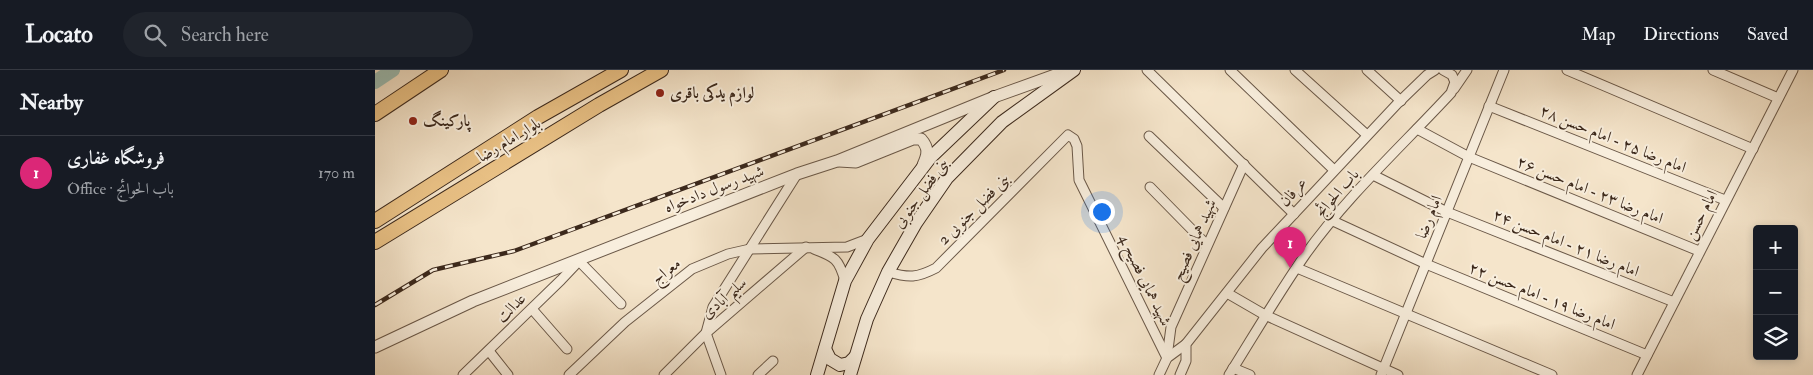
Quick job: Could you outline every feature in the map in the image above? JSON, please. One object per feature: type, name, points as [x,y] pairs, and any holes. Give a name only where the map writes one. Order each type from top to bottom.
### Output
[{"type":"main road","points":[[375,114],[441,70]]},
{"type":"main road","name":"بلوار امام رضا","points":[[375,220],[538,117],[621,70]]},
{"type":"main road","name":"بلوار امام رضا","points":[[375,242],[599,105],[661,70]]},
{"type":"main road","name":"بنی فضل جنوبی","points":[[849,375],[867,319],[888,272],[916,223],[947,178],[1002,122],[1074,70]]},
{"type":"main road","name":"بنی فضل جنوبی","points":[[817,375],[845,281],[868,239],[922,167],[994,97]]},
{"type":"main road","points":[[825,349],[830,359],[840,365],[849,363],[855,357]]},
{"type":"street","name":"شهید رسول دادخواه","points":[[375,347],[473,301],[797,174],[837,161],[994,97],[1069,70]]},
{"type":"street","points":[[1147,70],[1294,214]]},
{"type":"street","points":[[1230,70],[1334,170]]},
{"type":"street","points":[[1295,70],[1367,135]]},
{"type":"street","points":[[1367,70],[1401,101]]},
{"type":"street","name":"عرفان","points":[[1167,358],[1186,344],[1262,248],[1334,170],[1433,70]]},
{"type":"street","points":[[1443,70],[1452,76],[1455,82],[1451,93]]},
{"type":"street","name":"باب الحوائج","points":[[1231,372],[1265,315],[1305,255],[1346,204],[1451,93],[1467,70]]},
{"type":"street","name":"امام رضا","points":[[1382,372],[1504,70]]},
{"type":"street","points":[[1567,70],[1753,149]]},
{"type":"street","points":[[1713,70],[1778,98]]},
{"type":"street","name":"امام حسن","points":[[1637,375],[1793,70]]},
{"type":"street","name":"امام رضا ۲۵ - امام حسن ۲۸","points":[[1489,106],[1725,200]]},
{"type":"street","name":"امام رضا ۲۳ - امام حسن ۲۶","points":[[1417,129],[1469,157],[1699,251]]},
{"type":"street","name":"بنی فضل جنوبی 2","points":[[888,272],[916,277],[936,268],[1068,135]]},
{"type":"street","name":"شهید همایی فصیح 4","points":[[1068,135],[1075,139],[1077,146],[1079,180],[1167,358]]},
{"type":"street","points":[[1149,136],[1224,208]]},
{"type":"street","points":[[837,161],[855,162],[913,139],[921,139],[926,145],[928,154],[922,167]]},
{"type":"street","name":"شهید همایی فصیح","points":[[1167,358],[1171,327],[1245,164]]},
{"type":"street","points":[[721,375],[706,333],[713,307],[797,174]]},
{"type":"street","name":"امام رضا ۲۱ - امام حسن ۲۴","points":[[1373,176],[1447,212],[1674,302]]},
{"type":"street","points":[[1150,187],[1207,245]]},
{"type":"street","name":"امام رضا ۱۹ - امام حسن ۲۲","points":[[1333,221],[1426,264],[1647,355]]},
{"type":"street","name":"معراج","points":[[569,375],[625,322],[692,269],[728,254],[750,249],[847,247],[868,239]]},
{"type":"street","name":"معراج","points":[[806,247],[831,255],[841,266],[845,281]]},
{"type":"street","name":"سلیم آبادی","points":[[664,375],[706,333],[806,247]]},
{"type":"street","points":[[579,261],[621,304]]},
{"type":"street","name":"عدالت","points":[[463,375],[579,261]]},
{"type":"street","points":[[1297,268],[1553,375]]},
{"type":"street","points":[[1227,293],[1265,315],[1323,341],[1382,372],[1398,375]]},
{"type":"street","points":[[532,309],[567,349]]},
{"type":"street","points":[[1180,375],[1186,361],[1186,344]]},
{"type":"street","points":[[489,351],[508,375]]},
{"type":"street","points":[[1159,375],[1167,358]]},
{"type":"street","points":[[758,375],[773,360]]},
{"type":"street","points":[[1231,372],[1250,375]]},
{"type":"waterway","points":[[375,82],[393,70]]},
{"type":"railway","points":[[375,305],[433,270],[514,251],[1004,70]]},
{"type":"place","name":"لوازم یدکی باقری","points":[[660,93]]},
{"type":"place","name":"پارکینگ","points":[[413,121]]},
{"type":"place","name":"فروشگاه غفاری","points":[[1290,268]]}]
